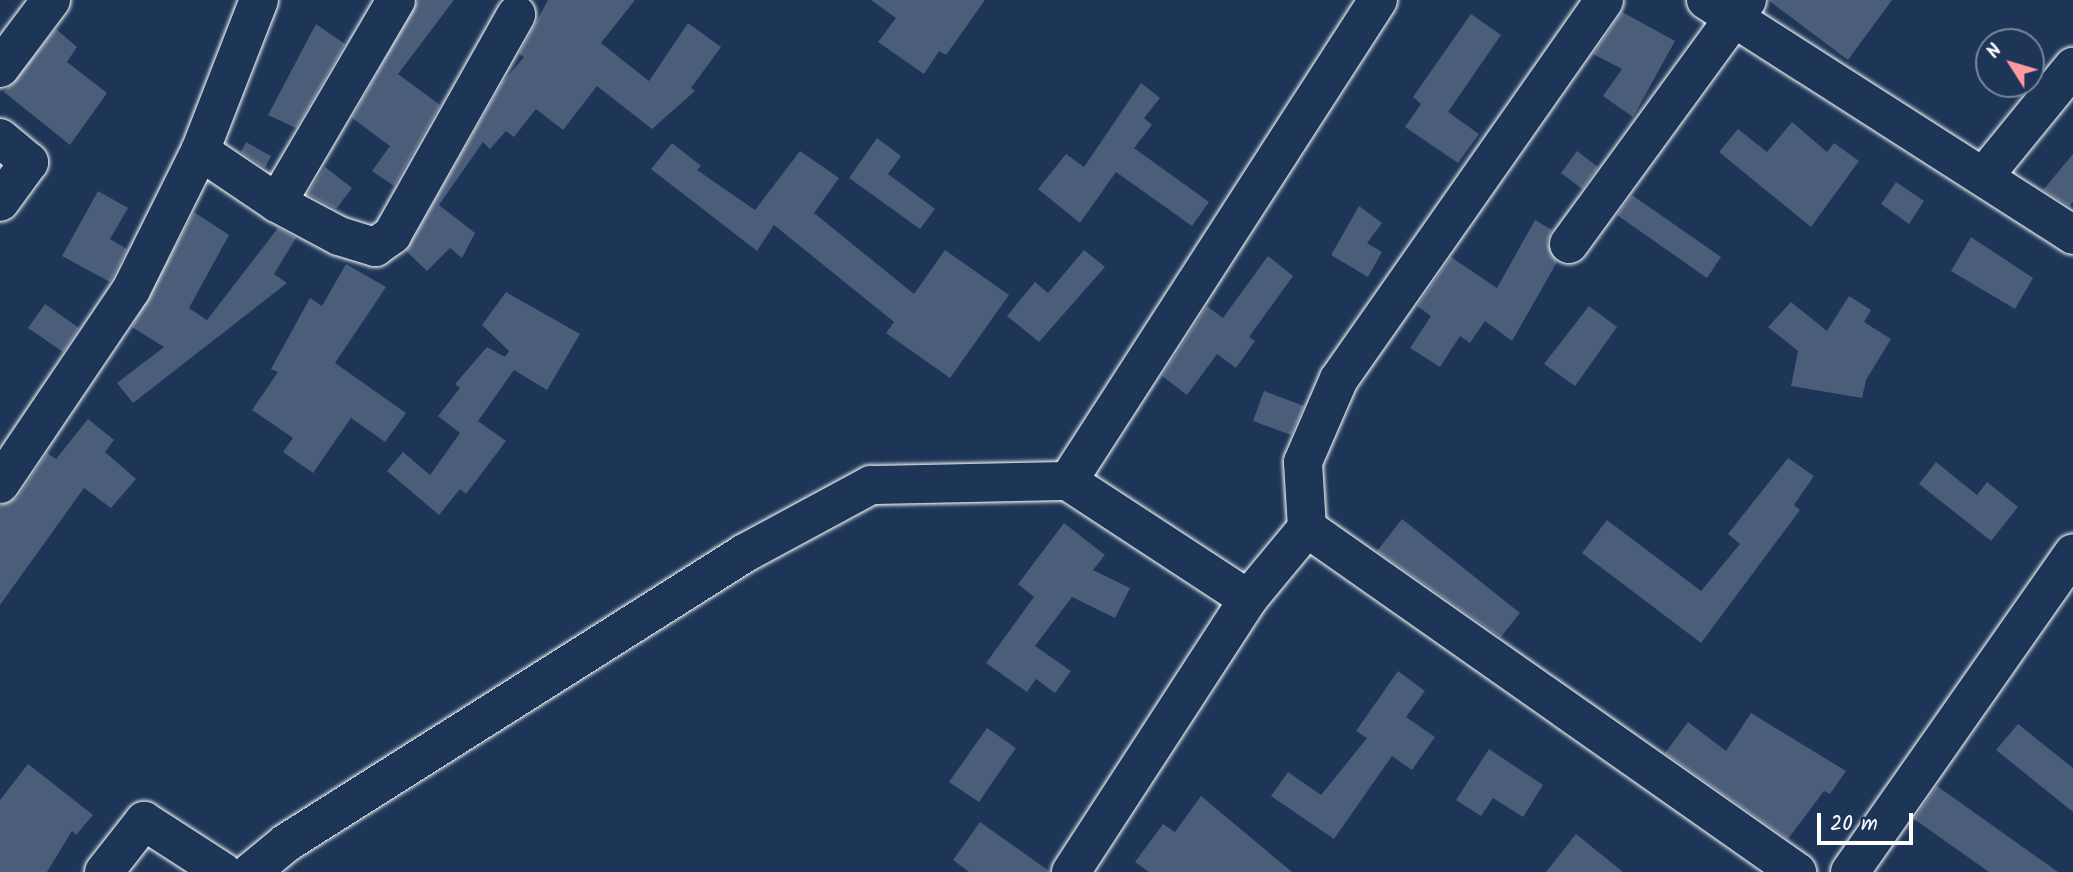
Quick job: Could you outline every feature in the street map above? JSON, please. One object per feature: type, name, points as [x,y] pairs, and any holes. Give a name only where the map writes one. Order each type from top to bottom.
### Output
[{"type":"street","points":[[0,68],[51,0]]},
{"type":"street","points":[[2,477],[131,290],[200,151],[259,0]]},
{"type":"street","points":[[277,203],[396,0]]},
{"type":"street","points":[[1068,481],[1378,0]]},
{"type":"street","points":[[1071,872],[1248,599],[1307,528],[1303,462],[1339,379],[1604,0]]},
{"type":"street","points":[[200,151],[277,203],[339,236],[375,247],[392,235],[513,5]]},
{"type":"street","points":[[1569,244],[1729,6],[2073,235]]},
{"type":"street","points":[[1984,176],[2073,67]]},
{"type":"street","points":[[0,138],[29,162],[0,202]]},
{"type":"street","points":[[251,872],[286,843],[745,553],[871,485],[1068,481],[1248,599]]},
{"type":"street","points":[[1307,528],[1797,872]]},
{"type":"street","points":[[1850,872],[2073,553]]},
{"type":"street","points":[[104,872],[144,821],[223,872]]},
{"type":"building","points":[[418,0],[454,0],[398,74],[440,105],[394,186],[372,171],[390,146],[352,118]]},
{"type":"building","points":[[548,0],[635,0],[601,43],[649,81],[688,23],[721,47],[691,88],[695,91],[652,129],[597,86],[563,130],[536,109],[514,137],[506,131],[490,149],[483,142],[439,205],[475,233],[462,258],[450,248],[427,271],[406,251],[502,83],[524,57],[519,54]]},
{"type":"building","points":[[871,0],[985,0],[946,55],[939,51],[924,74],[878,42],[896,18]]},
{"type":"building","points":[[1768,0],[1892,0],[1848,60]]},
{"type":"building","points":[[1622,12],[1675,41],[1633,117],[1603,96],[1622,69],[1593,54]]},
{"type":"building","points":[[1471,14],[1501,35],[1448,112],[1479,134],[1458,163],[1405,127],[1421,104],[1413,97]]},
{"type":"building","points":[[316,24],[345,44],[296,128],[268,115]]},
{"type":"building","points":[[56,29],[77,47],[67,62],[107,93],[70,145],[4,92]]},
{"type":"building","points":[[1141,83],[1160,98],[1144,118],[1152,125],[1134,148],[1209,202],[1192,226],[1116,172],[1080,223],[1038,189],[1066,154],[1084,167]]},
{"type":"building","points":[[1792,122],[1827,152],[1834,143],[1859,161],[1811,227],[1719,152],[1738,129],[1767,152]]},
{"type":"building","points":[[877,138],[901,156],[888,174],[935,209],[920,229],[849,178]]},
{"type":"building","points":[[246,142],[271,156],[265,168],[241,152]]},
{"type":"building","points":[[672,143],[701,166],[697,170],[755,210],[800,151],[839,178],[814,213],[914,294],[945,250],[1009,295],[950,378],[886,333],[894,322],[774,225],[757,251],[651,169]]},
{"type":"building","points":[[1577,151],[1598,167],[1582,189],[1561,173]]},
{"type":"building","points":[[2073,154],[2073,202],[2069,206],[2043,190]]},
{"type":"building","points":[[325,167],[352,188],[336,209],[307,194]]},
{"type":"building","points":[[1896,182],[1924,201],[1909,224],[1881,204]]},
{"type":"building","points":[[98,191],[128,208],[110,239],[127,249],[110,282],[62,256]]},
{"type":"building","points":[[1632,195],[1721,257],[1707,278],[1617,215]]},
{"type":"building","points":[[1359,206],[1382,223],[1367,243],[1382,252],[1368,277],[1331,255]]},
{"type":"building","points":[[194,212],[229,235],[189,308],[207,320],[278,228],[296,238],[274,274],[287,283],[133,403],[117,383],[164,347],[132,327]]},
{"type":"building","points":[[1535,220],[1552,230],[1547,242],[1557,262],[1512,341],[1485,321],[1470,343],[1460,336],[1440,367],[1410,348],[1431,316],[1417,306],[1451,257],[1497,288]]},
{"type":"building","points":[[1971,237],[2033,278],[2015,309],[1951,271]]},
{"type":"building","points":[[1084,250],[1105,267],[1039,342],[1007,316],[1035,282],[1048,293]]},
{"type":"building","points":[[1268,256],[1293,276],[1249,337],[1255,341],[1236,368],[1217,354],[1187,395],[1162,376],[1207,306],[1223,318]]},
{"type":"building","points":[[346,264],[386,287],[335,363],[406,413],[385,442],[351,418],[313,473],[283,452],[293,438],[252,410],[278,372],[271,369],[310,298],[322,306]]},
{"type":"building","points":[[506,292],[580,334],[547,390],[514,370],[478,421],[506,441],[466,494],[460,489],[439,515],[387,471],[403,452],[430,475],[460,433],[438,416],[460,388],[455,384],[487,347],[505,357],[509,351],[482,325]]},
{"type":"building","points":[[1849,296],[1871,310],[1864,322],[1891,339],[1866,380],[1862,398],[1791,386],[1798,351],[1768,327],[1791,302],[1827,331]]},
{"type":"building","points":[[45,304],[79,328],[63,352],[28,328]]},
{"type":"building","points":[[1589,306],[1617,327],[1575,386],[1544,364]]},
{"type":"building","points":[[1264,391],[1304,406],[1291,435],[1253,421]]},
{"type":"building","points":[[88,419],[114,440],[105,452],[136,479],[111,508],[84,488],[0,605],[0,506],[18,497],[47,453],[56,459]]},
{"type":"building","points":[[1788,458],[1814,476],[1794,505],[1800,510],[1701,643],[1582,553],[1607,520],[1701,591],[1740,544],[1728,534]]},
{"type":"building","points":[[1936,462],[1977,495],[1987,482],[2018,507],[1991,541],[1919,484]]},
{"type":"building","points":[[1402,519],[1520,613],[1501,637],[1377,551]]},
{"type":"building","points":[[1064,523],[1105,555],[1093,570],[1130,588],[1115,618],[1072,597],[1035,646],[1071,671],[1055,693],[1036,679],[1027,692],[986,663],[1034,597],[1018,584]]},
{"type":"building","points":[[1398,671],[1425,691],[1406,717],[1435,737],[1412,770],[1392,756],[1334,839],[1271,796],[1288,772],[1321,795],[1367,738],[1356,731]]},
{"type":"building","points":[[1751,713],[1846,771],[1830,794],[1824,791],[1788,839],[1665,753],[1688,722],[1726,751]]},
{"type":"building","points":[[2018,724],[2073,768],[2073,812],[1996,750]]},
{"type":"building","points":[[987,728],[1016,748],[979,802],[949,782]]},
{"type":"building","points":[[1489,749],[1543,785],[1523,817],[1493,798],[1481,816],[1456,800]]},
{"type":"building","points":[[28,764],[93,815],[76,835],[72,831],[47,872],[0,872],[0,800]]},
{"type":"building","points":[[1937,786],[2058,872],[1989,872],[1914,819]]},
{"type":"building","points":[[1201,796],[1292,872],[1149,872],[1135,862],[1163,824],[1175,832]]},
{"type":"building","points":[[980,822],[1049,872],[969,872],[953,860]]},
{"type":"building","points":[[1576,834],[1623,872],[1546,872]]}]
